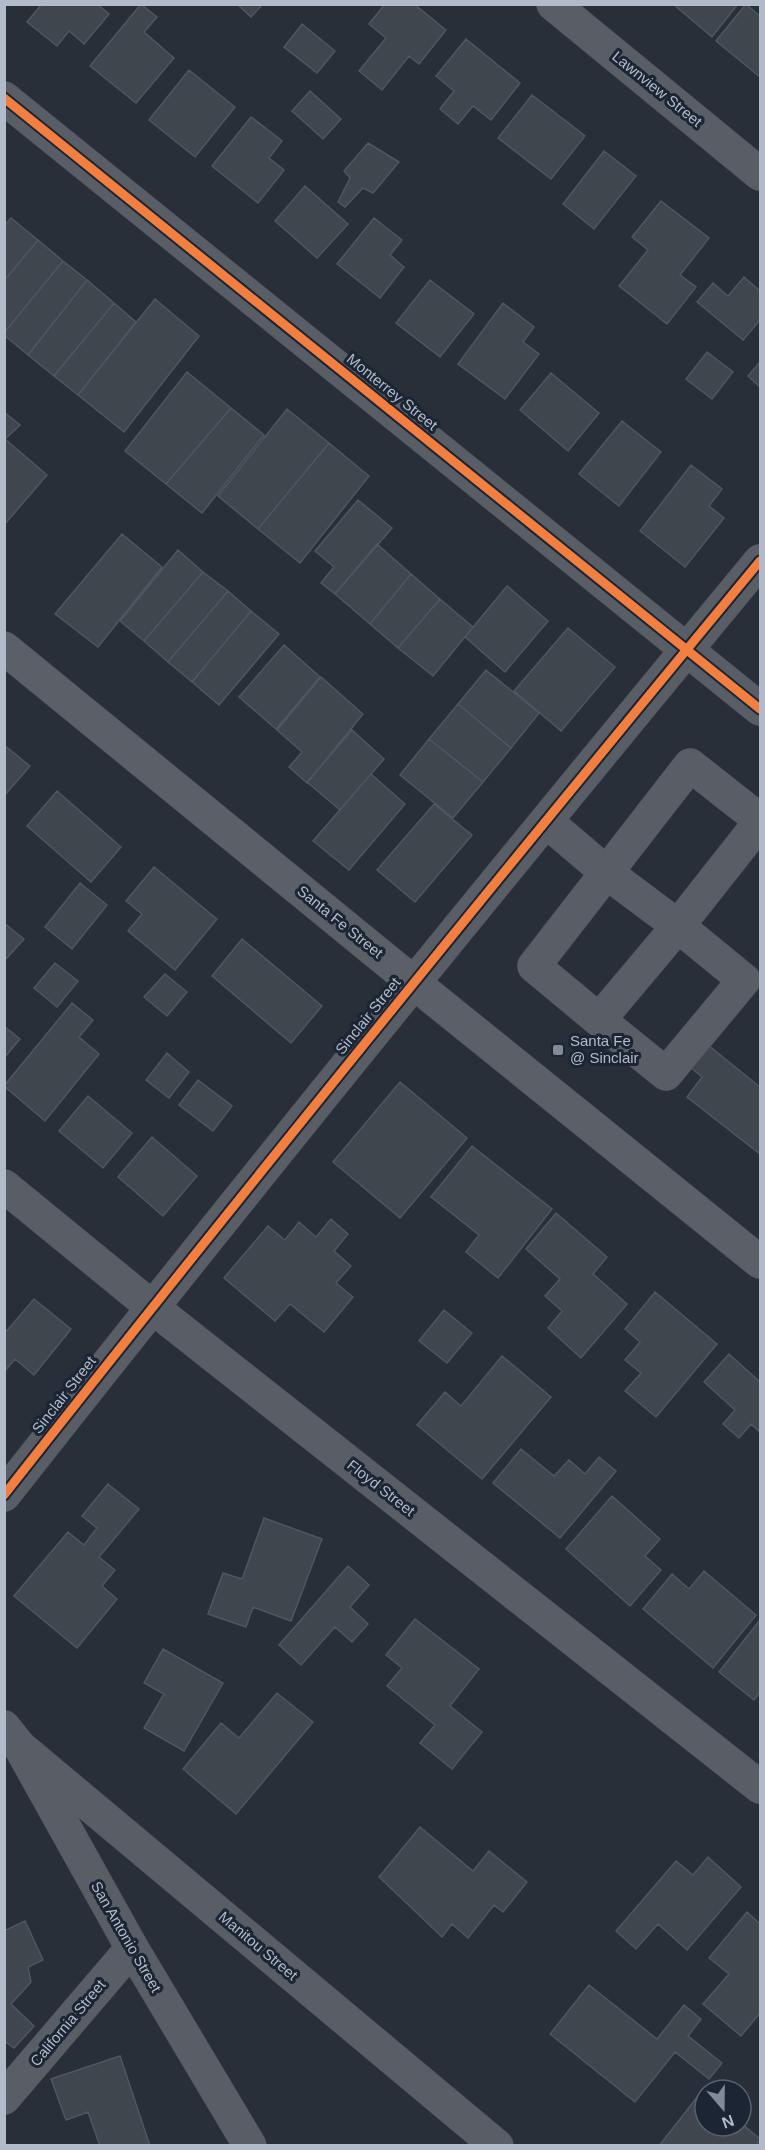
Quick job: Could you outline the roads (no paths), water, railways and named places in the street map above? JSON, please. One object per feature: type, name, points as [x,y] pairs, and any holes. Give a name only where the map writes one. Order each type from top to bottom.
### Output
[{"type":"main road","name":"Santa Fe Street","points":[[4,648],[760,1262]]},
{"type":"street","name":"Lawnview Street","points":[[553,4],[760,174]]},
{"type":"street","name":"Monterrey Street","points":[[4,98],[760,709]]},
{"type":"street","name":"Sinclair Street","points":[[4,1495],[152,1307],[414,983],[760,561]]},
{"type":"street","points":[[546,821],[607,873],[678,927],[744,980],[666,1074],[599,1020],[534,966],[607,873],[690,765],[760,821],[678,927],[599,1020]]},
{"type":"street","name":"Floyd Street","points":[[4,1186],[152,1307],[760,1787]]},
{"type":"street","name":"San Antonio Street","points":[[12,1737],[132,1948],[250,2145]]},
{"type":"street","name":"Manitou Street","points":[[12,1737],[496,2145]]},
{"type":"street","name":"California Street","points":[[4,2098],[132,1948]]},
{"type":"place","name":"Santa Fe @ Sinclair","points":[[558,1050]]}]
